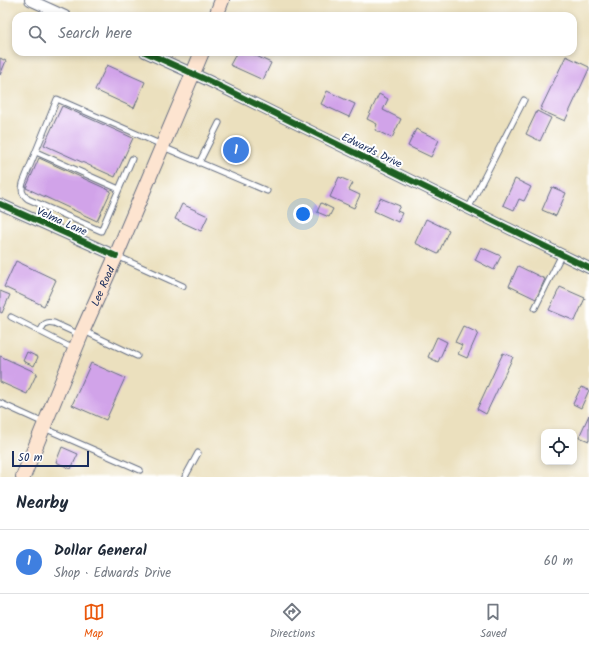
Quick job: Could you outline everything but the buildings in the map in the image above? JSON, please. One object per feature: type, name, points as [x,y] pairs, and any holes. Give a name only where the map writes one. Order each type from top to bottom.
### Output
[{"type":"main road","points":[[218,12],[222,0]]},
{"type":"main road","name":"Lee Road","points":[[23,477],[82,333],[201,56]]},
{"type":"street","points":[[30,0],[57,12]]},
{"type":"street","name":"Edwards Drive","points":[[154,56],[194,74],[589,268]]},
{"type":"street","name":"Velma Lane","points":[[0,204],[116,256]]},
{"type":"lane","points":[[132,159],[101,230],[28,200],[23,195],[23,183],[57,99],[199,163],[267,191]]},
{"type":"lane","points":[[468,209],[524,100]]},
{"type":"lane","points":[[199,163],[219,122]]},
{"type":"lane","points":[[36,152],[119,189]]},
{"type":"lane","points":[[535,308],[562,254]]},
{"type":"lane","points":[[116,256],[183,286]]},
{"type":"lane","points":[[11,317],[75,350]]},
{"type":"lane","points":[[40,332],[44,324],[50,322],[82,333],[137,356]]},
{"type":"lane","points":[[0,403],[140,470]]},
{"type":"lane","points":[[185,477],[198,453]]},
{"type":"cycle path","points":[[154,56],[207,80],[589,268]]},
{"type":"cycle path","points":[[0,204],[116,256]]},
{"type":"place","name":"Dollar General","points":[[236,150]]}]
